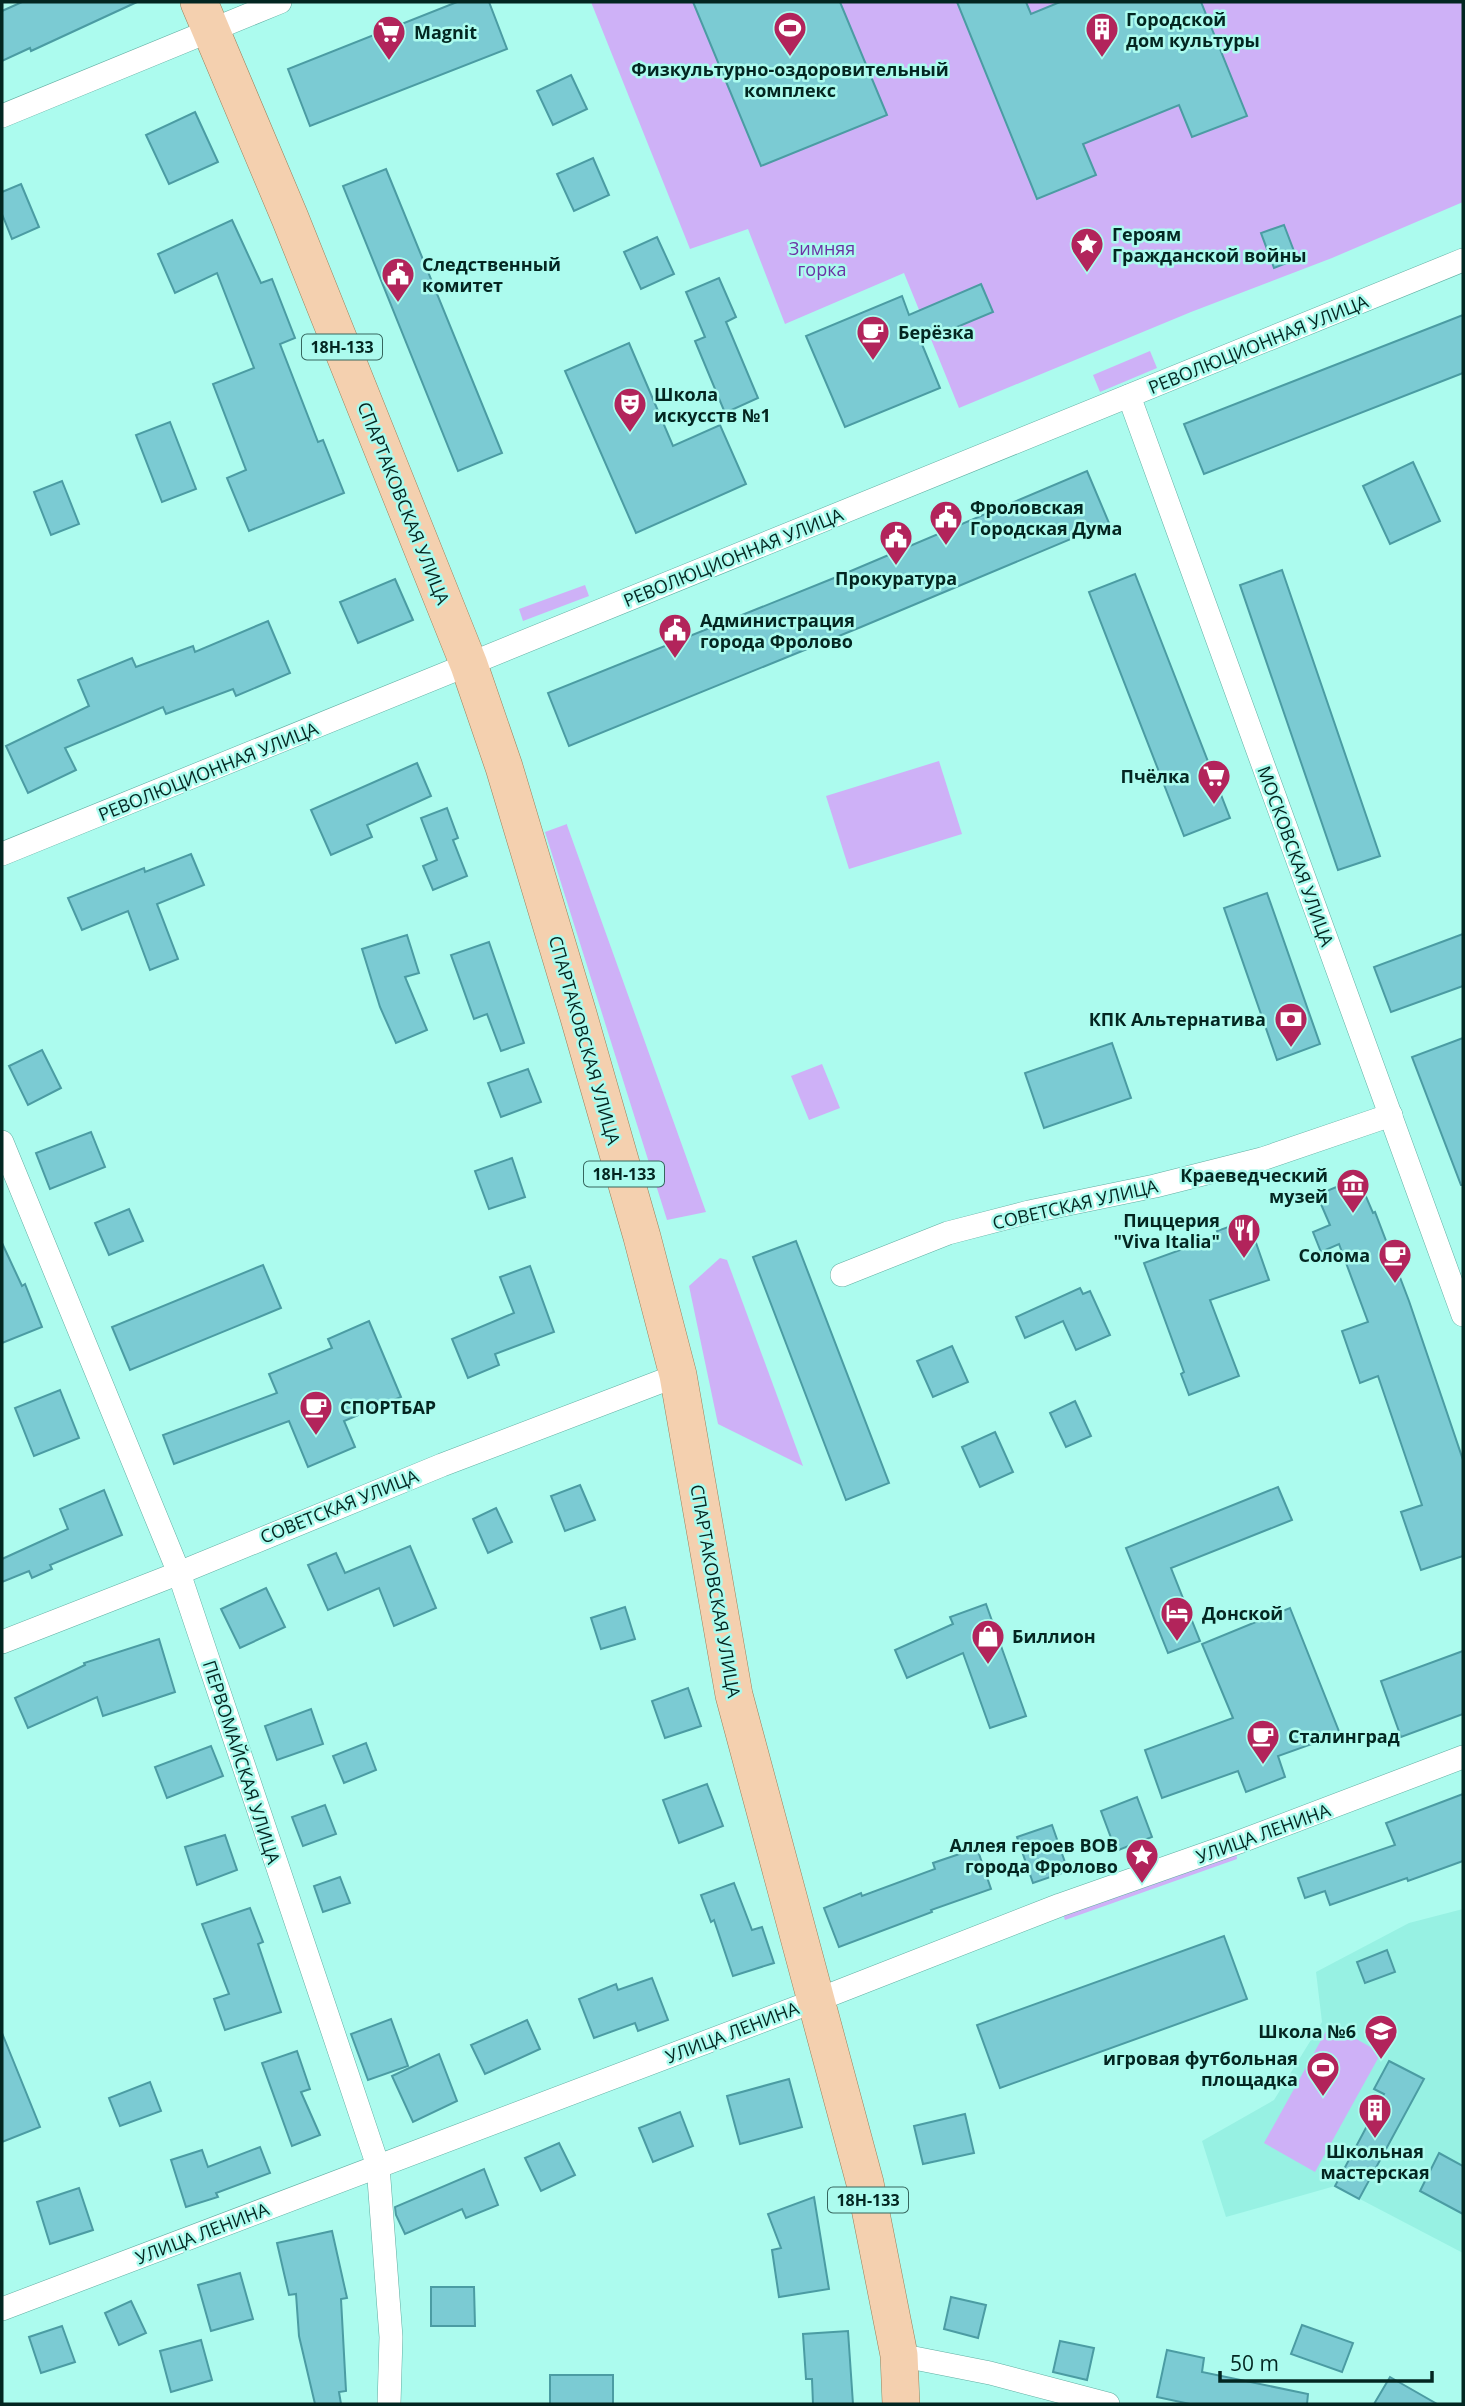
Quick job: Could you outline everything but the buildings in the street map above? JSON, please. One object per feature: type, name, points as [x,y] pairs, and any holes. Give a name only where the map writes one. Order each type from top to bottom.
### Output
[{"type":"main road","name":"СПАРТАКОВСКАЯ УЛИЦА","points":[[205,16],[295,230],[469,665],[504,767],[578,1014],[642,1237],[678,1375],[734,1696],[865,2183],[899,2355],[901,2404]]},
{"type":"street","points":[[2,116],[205,16],[280,2]]},
{"type":"street","name":"РЕВОЛЮЦИОННАЯ УЛИЦА","points":[[2,854],[1463,261]]},
{"type":"street","name":"МОСКОВСКАЯ УЛИЦА","points":[[1129,396],[1463,1315]]},
{"type":"street","name":"СОВЕТСКАЯ УЛИЦА","points":[[842,1275],[948,1233],[1250,1162],[1391,1115]]},
{"type":"street","name":"ПЕРВОМАЙСКАЯ УЛИЦА","points":[[2,1142],[179,1573],[377,2166],[391,2337],[389,2404]]},
{"type":"street","name":"СОВЕТСКАЯ УЛИЦА","points":[[2,1642],[442,1465],[678,1375]]},
{"type":"street","name":"УЛИЦА ЛЕНИНА","points":[[2,2309],[1060,1905],[1239,1842],[1463,1757]]},
{"type":"street","points":[[899,2355],[990,2373],[1108,2404]]},
{"type":"shaded area","name":"Школа №6","points":[[1463,1909],[1463,2253],[1335,2186],[1226,2217],[1202,2141],[1274,2100],[1322,2022],[1316,1972],[1409,1923]]},
{"type":"green space","name":"Зимняя горка","points":[[591,2],[1463,2],[1463,202],[1332,258],[1191,312],[959,408],[904,273],[785,324],[748,229],[690,249]]},
{"type":"green space","points":[[1150,351],[1157,368],[1100,392],[1093,375]]},
{"type":"green space","points":[[585,585],[589,596],[523,621],[519,609]]},
{"type":"green space","points":[[939,761],[962,834],[849,869],[826,796]]},
{"type":"green space","points":[[567,824],[706,1212],[667,1220],[545,832]]},
{"type":"green space","points":[[822,1064],[840,1108],[809,1120],[791,1076]]},
{"type":"green space","points":[[720,1258],[727,1260],[803,1466],[718,1424],[689,1286]]},
{"type":"green space","points":[[1236,1851],[1237,1859],[1065,1920],[1063,1914]]},
{"type":"green space","name":"игровая футбольная площадка","points":[[1330,2024],[1381,2053],[1315,2172],[1264,2143]]},
{"type":"place","name":"Физкультурно-оздоровительный комплекс","points":[[790,58]]},
{"type":"place","name":"Городской дом культуры","points":[[1102,59]]},
{"type":"place","name":"Magnit","points":[[389,62]]},
{"type":"place","name":"Героям Гражданской войны","points":[[1087,274]]},
{"type":"place","name":"Следственный комитет","points":[[398,304]]},
{"type":"place","name":"Берёзка","points":[[873,362]]},
{"type":"place","name":"Школа искусств №1","points":[[630,434]]},
{"type":"place","name":"Фроловская Городская Дума","points":[[946,547]]},
{"type":"place","name":"Прокуратура","points":[[896,567]]},
{"type":"place","name":"Администрация города Фролово","points":[[675,660]]},
{"type":"place","name":"Пчёлка","points":[[1214,806]]},
{"type":"place","name":"КПК Альтернатива","points":[[1291,1049]]},
{"type":"place","name":"Краеведческий музей","points":[[1353,1215]]},
{"type":"place","name":"Пиццерия \"Viva Italia\"","points":[[1244,1260]]},
{"type":"place","name":"Солома","points":[[1395,1285]]},
{"type":"place","name":"СПОРТБАР","points":[[316,1437]]},
{"type":"place","name":"Донской","points":[[1177,1643]]},
{"type":"place","name":"Биллион","points":[[988,1666]]},
{"type":"place","name":"Сталинград","points":[[1263,1766]]},
{"type":"place","name":"Аллея героев ВОВ города Фролово","points":[[1142,1885]]},
{"type":"place","name":"Школа №6","points":[[1381,2061]]},
{"type":"place","name":"игровая футбольная площадка","points":[[1323,2098]]},
{"type":"place","name":"Школьная мастерская","points":[[1375,2140]]}]
